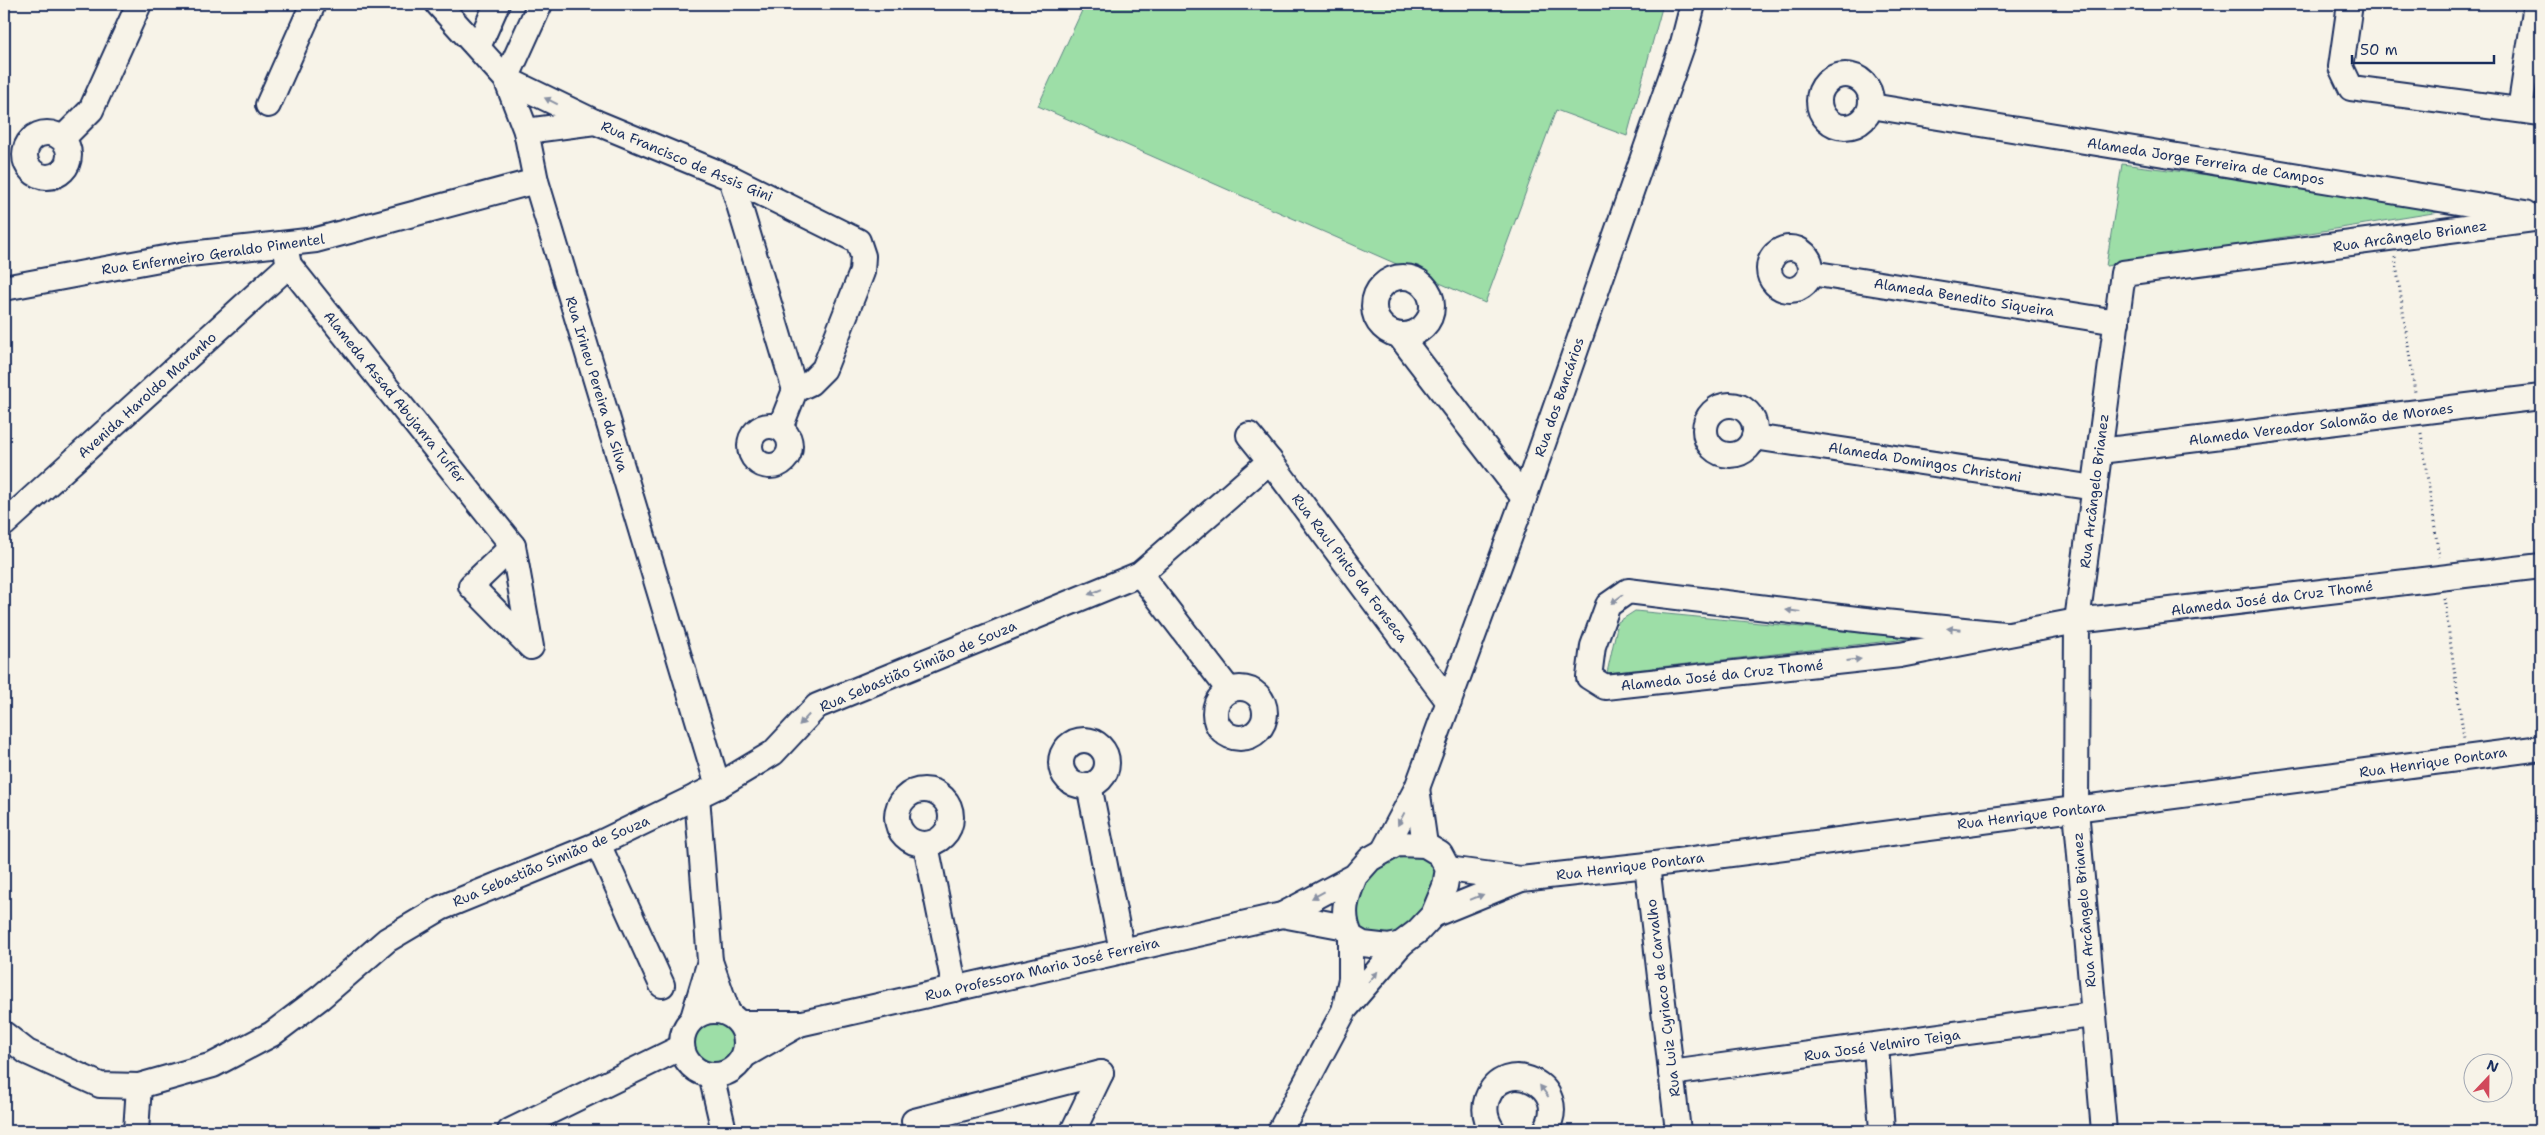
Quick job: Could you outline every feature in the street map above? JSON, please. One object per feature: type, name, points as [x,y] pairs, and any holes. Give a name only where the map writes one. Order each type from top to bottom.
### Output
[{"type":"street","points":[[63,138],[91,110],[139,4]]},
{"type":"street","points":[[268,106],[313,4]]},
{"type":"street","name":"Rua Irineu Pereira da Silva","points":[[438,4],[506,79],[526,131],[536,182],[718,786]]},
{"type":"street","points":[[478,47],[497,4]]},
{"type":"street","points":[[540,4],[506,79],[595,122]]},
{"type":"street","name":"Rua dos Bancários","points":[[1384,850],[1418,788],[1524,498],[1683,43],[1693,4]]},
{"type":"street","points":[[2350,4],[2341,67],[2351,88],[2531,112],[2536,4]]},
{"type":"street","name":"Alameda Jorge Ferreira de Campos","points":[[1871,106],[2541,217]]},
{"type":"street","name":"Rua Francisco de Assis Gini","points":[[526,131],[595,122],[731,178],[842,231],[858,241],[864,256],[862,272],[824,369],[810,383],[795,390]]},
{"type":"street","points":[[731,178],[795,390],[780,428]]},
{"type":"street","name":"Rua Enfermeiro Geraldo Pimentel","points":[[4,288],[181,255],[287,255],[316,240],[536,182]]},
{"type":"street","name":"Rua Arcângelo Brianez","points":[[2104,1131],[2092,1015],[2076,809],[2078,621],[2123,273],[2393,239],[2541,217]]},
{"type":"street","name":"Avenida Haroldo Maranho","points":[[4,524],[287,255]]},
{"type":"street","name":"Alameda Assad Abujanra Tuffer","points":[[287,255],[513,546]]},
{"type":"street","name":"Alameda Benedito Siqueira","points":[[1811,273],[2117,322]]},
{"type":"street","points":[[1399,335],[1524,498]]},
{"type":"street","name":"Alameda Vereador Salomão de Moraes","points":[[2100,451],[2541,397]]},
{"type":"street","name":"Rua Raul Pinto da Fonseca","points":[[1249,435],[1449,702]]},
{"type":"street","name":"Alameda Domingos Christoni","points":[[1754,437],[2095,488]]},
{"type":"street","name":"Rua Sebastião Simião de Souza","points":[[4,1034],[27,1052],[100,1085],[139,1086],[213,1065],[272,1034],[321,997],[387,940],[441,908],[598,844],[718,786],[773,753],[817,706],[1140,574],[1270,461]]},
{"type":"street","name":"Alameda José da Cruz Thomé","points":[[2003,634],[1865,620],[1628,590],[1608,606],[1593,646],[1588,677],[1605,687],[1900,655],[2078,621],[2541,566]]},
{"type":"street","points":[[1140,574],[1229,690]]},
{"type":"street","name":"Rua Henrique Pontara","points":[[1448,869],[1521,879],[1648,865],[2541,748]]},
{"type":"street","points":[[1089,785],[1122,951]]},
{"type":"street","name":"Rua dos Bancários","points":[[1418,788],[1425,845]]},
{"type":"street","points":[[697,796],[710,961],[734,1018],[746,1033],[747,1044],[745,1055],[731,1071],[711,1075],[692,1066],[682,1047],[684,1031],[693,1018],[710,961]]},
{"type":"street","points":[[598,844],[662,985]]},
{"type":"street","points":[[1280,1131],[1344,1009],[1401,944],[1418,931],[1433,915],[1446,886],[1448,869],[1440,854],[1425,845],[1397,844],[1370,859],[1355,876],[1345,902],[1344,915],[1348,932],[1351,980],[1344,1009]]},
{"type":"street","points":[[926,845],[955,989]]},
{"type":"street","name":"Rua Luiz Cyriaco de Carvalho","points":[[1648,865],[1678,1131]]},
{"type":"street","name":"Rua Professora Maria José Ferreira","points":[[745,1055],[803,1023],[1282,915],[1355,876]]},
{"type":"street","name":"Rua Henrique Pontara","points":[[1433,915],[1521,879]]},
{"type":"street","name":"Rua Professora Maria José Ferreira","points":[[1282,915],[1348,932]]},
{"type":"street","points":[[1348,932],[1363,944],[1377,947],[1401,944]]},
{"type":"street","points":[[693,1018],[710,1011],[734,1018]]},
{"type":"street","name":"Rua José Velmiro Teiga","points":[[1671,1073],[2092,1015]]},
{"type":"street","name":"Rua Professora Maria José Ferreira","points":[[734,1018],[803,1023]]},
{"type":"street","points":[[1876,1046],[1882,1131]]},
{"type":"street","points":[[522,1129],[682,1047]]},
{"type":"street","points":[[916,1131],[914,1121],[1101,1073],[1073,1131]]},
{"type":"street","points":[[711,1075],[724,1131]]},
{"type":"street","points":[[1486,1126],[1489,1094],[1496,1085],[1505,1079],[1527,1078],[1537,1082],[1545,1089],[1551,1099],[1551,1121],[1545,1131]]},
{"type":"street","points":[[136,1131],[139,1086]]},
{"type":"path","points":[[2393,239],[2467,757]]},
{"type":"green space","points":[[1085,4],[1663,4],[1627,136],[1556,110],[1485,303],[1038,106]]},
{"type":"green space","points":[[2122,164],[2464,208],[2106,266]]},
{"type":"green space","points":[[1635,611],[1916,638],[1607,673],[1618,622]]},
{"type":"green space","points":[[1411,855],[1427,860],[1437,873],[1424,912],[1392,937],[1377,939],[1353,925],[1354,897],[1359,886],[1378,868]]},
{"type":"green space","points":[[720,1020],[732,1026],[737,1034],[737,1052],[732,1060],[724,1065],[710,1066],[698,1060],[693,1052],[692,1038],[698,1026],[706,1021]]}]
